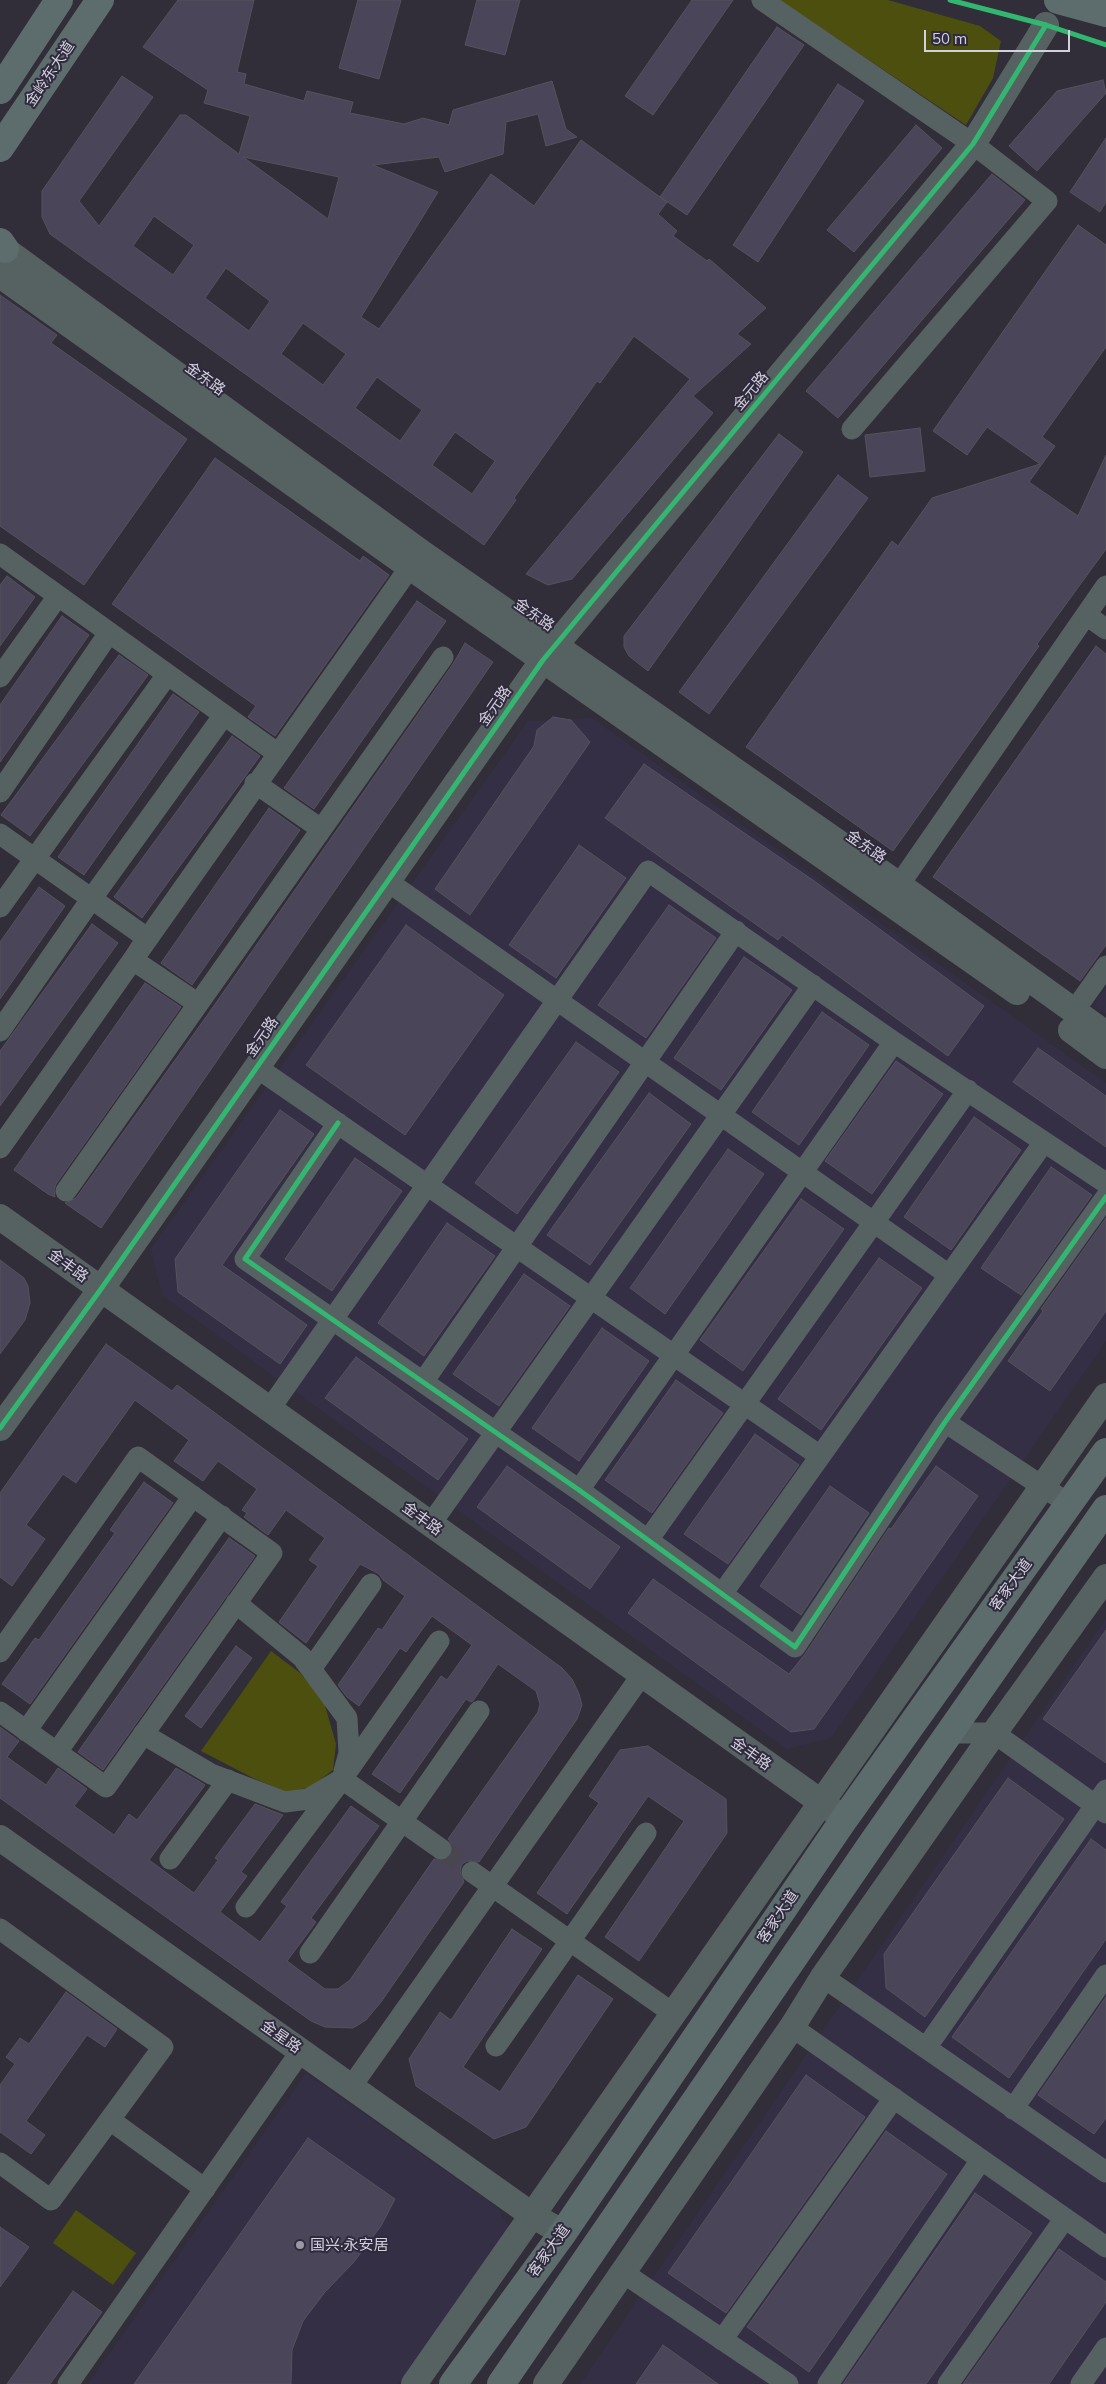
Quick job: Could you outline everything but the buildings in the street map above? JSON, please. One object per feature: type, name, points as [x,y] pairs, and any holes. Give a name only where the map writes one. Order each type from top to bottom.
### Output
[{"type":"main road","points":[[0,90],[59,0]]},
{"type":"main road","name":"金岭东大道","points":[[0,148],[100,0]]},
{"type":"main road","points":[[1058,0],[1106,13]]},
{"type":"main road","name":"客家大道","points":[[453,2384],[563,2233],[844,1818],[1106,1452]]},
{"type":"main road","points":[[501,2384],[949,1733],[1106,1509]]},
{"type":"street","points":[[762,0],[973,144],[1047,201],[852,429]]},
{"type":"street","name":"金元路","points":[[0,1428],[101,1289],[550,652],[973,144],[1046,26]]},
{"type":"street","name":"金东路","points":[[1,253],[422,553],[550,652],[1106,1056]]},
{"type":"street","name":"金东路","points":[[1,253],[410,567],[550,652],[899,885],[1106,1034]]},
{"type":"street","points":[[0,555],[277,753]]},
{"type":"street","points":[[0,1148],[255,784],[410,567]]},
{"type":"street","points":[[899,885],[1106,586]]},
{"type":"street","points":[[0,677],[58,596]]},
{"type":"street","points":[[1086,615],[1106,629]]},
{"type":"street","points":[[0,792],[109,633]]},
{"type":"street","points":[[66,1191],[442,657]]},
{"type":"street","points":[[0,907],[167,675]]},
{"type":"street","points":[[0,1031],[92,898],[224,715]]},
{"type":"street","points":[[255,784],[321,830]]},
{"type":"street","points":[[0,834],[147,938]]},
{"type":"street","points":[[269,1410],[648,871],[894,1042],[1106,1183]]},
{"type":"street","points":[[387,881],[949,1275]]},
{"type":"street","points":[[422,1382],[736,932]]},
{"type":"street","points":[[132,960],[197,1003]]},
{"type":"street","points":[[1074,1011],[1106,966]]},
{"type":"street","points":[[430,1525],[813,984]]},
{"type":"street","points":[[579,1490],[894,1042]]},
{"type":"street","points":[[256,1067],[820,1456]]},
{"type":"street","points":[[648,1540],[968,1090]]},
{"type":"street","points":[[338,1123],[245,1259],[579,1490],[795,1648],[945,1422],[1106,1197]]},
{"type":"street","points":[[722,1594],[1044,1142]]},
{"type":"street","name":"金丰路","points":[[0,1217],[641,1676],[844,1818]]},
{"type":"street","points":[[414,2384],[1106,1396]]},
{"type":"street","points":[[945,1422],[1069,1504]]},
{"type":"street","points":[[0,1652],[138,1457],[272,1552],[106,1787],[0,1712]]},
{"type":"street","points":[[26,1731],[193,1496]]},
{"type":"street","points":[[57,1752],[222,1516]]},
{"type":"street","points":[[546,2384],[792,2027],[823,1977],[1106,1577]]},
{"type":"street","points":[[311,1669],[371,1584]]},
{"type":"street","points":[[143,1734],[211,1774],[285,1802],[308,1799],[342,1779],[348,1753],[347,1718],[302,1657],[236,1603]]},
{"type":"street","points":[[246,1907],[342,1779],[439,1641]]},
{"type":"street","points":[[351,2087],[641,1676]]},
{"type":"street","points":[[310,1952],[479,1711]]},
{"type":"street","points":[[926,2048],[1102,1803],[994,1733],[949,1733]]},
{"type":"street","points":[[342,1779],[441,1849]]},
{"type":"street","points":[[170,1859],[228,1780]]},
{"type":"street","points":[[496,2046],[646,1833]]},
{"type":"street","name":"金星路","points":[[0,1838],[532,2215],[563,2233]]},
{"type":"street","points":[[472,1872],[674,2014]]},
{"type":"street","points":[[0,1929],[163,2047],[52,2200],[0,2163]]},
{"type":"street","points":[[1013,2109],[1106,1975]]},
{"type":"street","points":[[823,1977],[1013,2109],[1103,2164]]},
{"type":"street","points":[[792,2027],[1106,2247]]},
{"type":"street","points":[[68,2384],[301,2052]]},
{"type":"street","points":[[722,2340],[894,2098]]},
{"type":"street","points":[[110,2120],[205,2189]]},
{"type":"street","points":[[828,2384],[981,2160]]},
{"type":"street","points":[[948,2384],[1065,2218]]},
{"type":"street","points":[[622,2272],[788,2384]]},
{"type":"street","points":[[1081,2384],[1106,2348]]},
{"type":"shaded area","points":[[779,0],[888,0],[980,26],[1001,41],[993,78],[966,125]]},
{"type":"shaded area","points":[[592,718],[1106,1083],[1106,1341],[831,1738],[787,1749],[162,1295],[151,1249],[528,721]]},
{"type":"shaded area","points":[[1106,987],[1106,1014],[1094,1005]]},
{"type":"shaded area","points":[[1106,1619],[1106,2384],[580,2384]]},
{"type":"shaded area","points":[[271,1651],[300,1673],[324,1702],[336,1744],[333,1770],[312,1786],[289,1793],[253,1778],[201,1751]]},
{"type":"shaded area","points":[[306,2073],[498,2208],[509,2227],[398,2384],[88,2384]]},
{"type":"shaded area","points":[[76,2210],[136,2253],[113,2285],[53,2243]]},
{"type":"tunnel","points":[[441,1849],[472,1872]]},
{"type":"cycle path","points":[[950,0],[1046,25],[1106,45]]},
{"type":"cycle path","points":[[0,1428],[101,1289],[543,660],[973,144],[1046,25]]},
{"type":"cycle path","points":[[338,1123],[245,1259],[579,1490],[795,1647],[945,1422],[1106,1197]]},
{"type":"place","name":"国兴·永安居","points":[[300,2245]]}]
